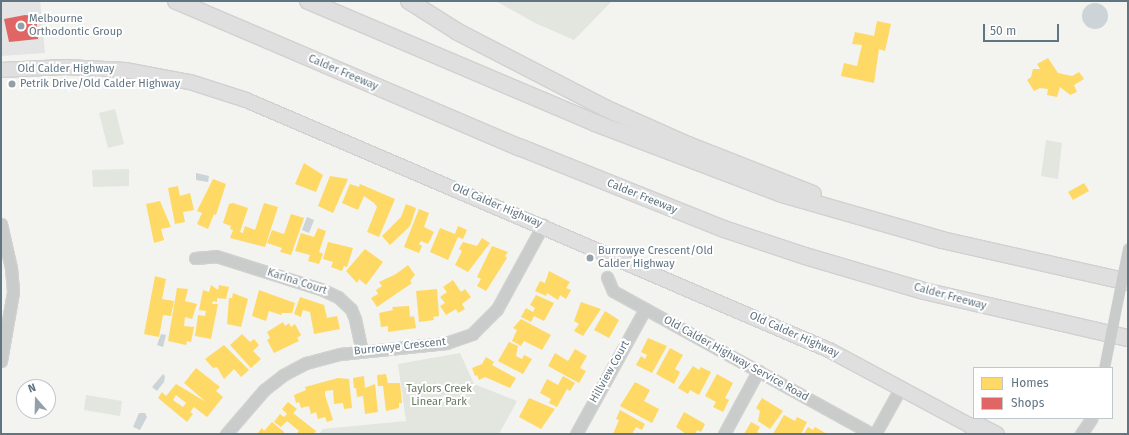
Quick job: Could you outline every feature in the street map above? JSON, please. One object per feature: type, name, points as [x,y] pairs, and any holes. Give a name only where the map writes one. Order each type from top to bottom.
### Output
[{"type":"highway","points":[[170,1],[226,23]]},
{"type":"highway","name":"Calder Freeway","points":[[176,1],[622,190],[746,236],[939,295],[1128,338]]},
{"type":"highway","points":[[308,1],[596,124],[720,172],[812,203],[1000,254],[1128,282]]},
{"type":"highway","points":[[409,1],[484,46],[567,89],[656,131],[829,200],[942,238],[1000,254]]},
{"type":"main road","name":"Old Calder Highway","points":[[1,70],[46,67],[105,68],[148,73],[190,82],[246,100],[543,225],[829,350],[901,387],[974,429],[979,424],[997,434]]},
{"type":"street","points":[[1,224],[12,268],[12,292],[1,361]]},
{"type":"street","name":"Burrowye Crescent","points":[[226,434],[249,405],[283,375],[324,357],[362,351],[446,343],[472,334],[497,309],[543,225]]},
{"type":"street","points":[[1104,367],[1128,248]]},
{"type":"street","name":"Karina Court","points":[[195,258],[216,256],[323,290],[338,297],[351,309],[355,319],[362,351]]},
{"type":"street","name":"Old Calder Highway Service Road","points":[[607,277],[613,291],[873,434]]},
{"type":"street","name":"Hillview Court","points":[[576,434],[645,309]]},
{"type":"street","points":[[724,434],[758,371]]},
{"type":"street","points":[[873,434],[901,387]]},
{"type":"street","points":[[1081,434],[1091,419]]},
{"type":"street","points":[[1086,434],[1091,419]]},
{"type":"shaded area","points":[[1,1],[40,1],[45,53],[1,56]]},
{"type":"shaded area","points":[[1095,3],[1104,7],[1108,16],[1104,25],[1095,29],[1086,25],[1082,16],[1086,7]]},
{"type":"shaded area","points":[[196,173],[209,176],[208,182],[196,180]]},
{"type":"shaded area","points":[[307,217],[314,220],[309,233],[302,230]]},
{"type":"shaded area","points":[[161,334],[166,335],[163,347],[157,345]]},
{"type":"shaded area","points":[[163,374],[165,376],[164,382],[157,391],[152,387]]},
{"type":"shaded area","points":[[139,413],[145,413],[147,417],[140,430],[133,427]]},
{"type":"green space","points":[[496,1],[612,1],[574,40],[535,23]]},
{"type":"green space","points":[[115,109],[124,144],[108,148],[99,113]]},
{"type":"green space","points":[[1046,140],[1062,143],[1058,179],[1041,176]]},
{"type":"green space","points":[[129,169],[129,186],[93,187],[92,170]]},
{"type":"green space","name":"Taylors Creek Linear Park","points":[[460,353],[474,384],[517,401],[499,434],[319,434],[323,429],[406,421],[398,364]]},
{"type":"green space","points":[[86,395],[122,401],[120,416],[84,410]]},
{"type":"building: Homes","points":[[877,21],[891,24],[885,51],[879,49],[874,83],[841,76],[844,63],[857,66],[862,45],[852,44],[855,32],[874,36]]},
{"type":"building: Homes","points":[[1048,58],[1058,73],[1072,76],[1079,72],[1084,79],[1074,85],[1077,92],[1070,95],[1060,87],[1057,97],[1047,95],[1048,89],[1040,88],[1034,91],[1027,80],[1031,77],[1033,69],[1040,69],[1037,64]]},
{"type":"building: Homes","points":[[304,163],[323,175],[316,192],[295,184]]},
{"type":"building: Homes","points":[[330,176],[348,179],[333,213],[318,206]]},
{"type":"building: Homes","points":[[213,179],[226,184],[216,215],[214,214],[208,229],[197,224],[202,213],[197,211]]},
{"type":"building: Homes","points":[[1084,183],[1089,191],[1073,200],[1068,192]]},
{"type":"building: Homes","points":[[350,184],[359,187],[360,184],[395,199],[379,237],[367,232],[377,207],[374,203],[364,196],[358,210],[342,203]]},
{"type":"building: Homes","points":[[178,186],[180,196],[190,193],[194,210],[183,212],[185,222],[175,224],[168,188]]},
{"type":"building: Homes","points":[[160,201],[171,227],[161,229],[164,240],[154,243],[146,204]]},
{"type":"building: Homes","points":[[233,203],[248,208],[240,232],[243,233],[245,226],[255,230],[264,203],[278,207],[265,247],[230,238],[233,230],[230,229],[231,226],[223,223],[229,204]]},
{"type":"building: Homes","points":[[406,204],[416,208],[410,226],[390,245],[382,236],[401,217]]},
{"type":"building: Homes","points":[[419,209],[429,213],[424,227],[434,232],[428,244],[421,241],[419,244],[422,246],[419,253],[404,247]]},
{"type":"building: Homes","points":[[291,214],[304,218],[291,255],[280,252],[282,248],[267,243],[272,230],[284,234]]},
{"type":"building: Homes","points":[[458,226],[467,230],[463,239],[458,237],[448,260],[430,252],[440,228],[455,234]]},
{"type":"building: Homes","points":[[318,228],[326,231],[319,252],[323,254],[319,264],[308,261],[310,255],[295,251],[301,233],[314,237]]},
{"type":"building: Homes","points":[[482,238],[490,243],[468,272],[455,265],[462,251],[459,249],[463,242],[477,246]]},
{"type":"building: Homes","points":[[328,242],[353,248],[347,267],[344,266],[342,271],[331,267],[333,262],[323,259]]},
{"type":"building: Homes","points":[[492,246],[508,252],[505,256],[507,258],[486,291],[477,286],[481,279],[477,277]]},
{"type":"building: Homes","points":[[365,249],[383,262],[366,285],[359,279],[357,283],[346,271]]},
{"type":"building: Homes","points":[[408,265],[415,275],[410,281],[412,283],[377,307],[371,298],[378,294],[376,290],[382,286],[379,282],[396,274]]},
{"type":"building: Homes","points":[[549,271],[570,282],[566,288],[571,290],[566,299],[560,295],[558,300],[547,293],[546,296],[535,291],[540,281],[545,283]]},
{"type":"building: Homes","points":[[155,276],[166,279],[162,299],[174,301],[171,316],[163,315],[159,337],[144,334]]},
{"type":"building: Homes","points":[[453,280],[461,292],[465,289],[471,297],[462,304],[465,309],[458,313],[456,309],[446,315],[440,306],[445,303],[440,297],[447,292],[443,287]]},
{"type":"building: Homes","points":[[211,285],[218,290],[219,285],[229,287],[226,299],[217,298],[217,302],[213,301],[212,304],[218,304],[211,339],[195,336],[198,315],[205,316],[206,311],[199,310],[203,290],[209,292]]},
{"type":"building: Homes","points":[[177,288],[188,289],[185,301],[197,304],[192,319],[185,317],[184,326],[194,327],[191,342],[187,341],[186,345],[168,341]]},
{"type":"building: Homes","points":[[437,289],[439,316],[433,317],[434,320],[419,322],[416,291]]},
{"type":"building: Homes","points":[[259,290],[295,303],[292,313],[282,313],[281,315],[269,311],[266,321],[252,316]]},
{"type":"building: Homes","points":[[233,293],[248,299],[241,327],[227,324],[229,298],[232,298]]},
{"type":"building: Homes","points":[[536,295],[554,303],[544,321],[534,316],[531,322],[521,317],[526,308],[533,312],[535,308],[530,305]]},
{"type":"building: Homes","points":[[300,297],[324,305],[327,318],[337,316],[340,329],[314,334],[310,312],[303,310],[301,317],[294,314]]},
{"type":"building: Homes","points":[[581,302],[601,309],[583,336],[574,331],[579,324],[574,321]]},
{"type":"building: Homes","points":[[409,306],[410,317],[414,316],[416,328],[388,332],[388,326],[381,327],[379,313],[393,310],[392,307]]},
{"type":"building: Homes","points":[[605,311],[619,320],[609,338],[594,330]]},
{"type":"building: Homes","points":[[521,319],[551,335],[542,350],[524,341],[521,346],[512,341],[517,330],[513,328]]},
{"type":"building: Homes","points":[[283,322],[285,326],[289,323],[291,327],[295,324],[301,335],[297,338],[299,341],[274,353],[267,340],[270,338],[267,332]]},
{"type":"building: Homes","points":[[242,334],[250,342],[254,339],[259,345],[253,351],[261,359],[251,368],[230,345]]},
{"type":"building: Homes","points":[[648,338],[667,346],[652,373],[636,365],[641,356],[645,359],[647,355],[641,352]]},
{"type":"building: Homes","points":[[509,342],[518,346],[516,356],[522,359],[524,355],[532,359],[523,374],[498,361]]},
{"type":"building: Homes","points":[[224,345],[249,370],[241,377],[234,369],[224,379],[217,367],[213,368],[205,359]]},
{"type":"building: Homes","points":[[670,348],[683,355],[675,369],[680,372],[674,384],[656,374]]},
{"type":"building: Homes","points":[[575,349],[587,356],[580,368],[586,371],[579,383],[548,366],[555,353],[568,361]]},
{"type":"building: Homes","points":[[486,357],[494,362],[492,365],[516,378],[510,388],[485,377],[479,380],[477,375],[475,376],[472,368],[482,364]]},
{"type":"building: Homes","points":[[693,366],[699,370],[701,367],[711,372],[699,395],[690,390],[688,394],[678,388]]},
{"type":"building: Homes","points":[[196,368],[220,387],[216,391],[223,397],[207,417],[194,407],[190,412],[193,414],[187,422],[158,398],[162,392],[166,396],[176,384],[206,402],[184,383]],"holes":[[[176,395],[186,403],[183,407],[173,400]]]},
{"type":"building: Homes","points":[[386,374],[388,383],[400,383],[402,403],[399,403],[399,408],[386,411],[383,386],[378,386],[377,375]]},
{"type":"building: Homes","points":[[717,374],[733,383],[725,398],[729,400],[723,412],[713,407],[716,402],[705,396]]},
{"type":"building: Homes","points":[[364,376],[365,388],[375,384],[378,412],[365,414],[363,396],[357,397],[353,378]]},
{"type":"building: Homes","points":[[563,376],[575,383],[570,391],[567,389],[557,407],[549,403],[551,399],[540,393],[547,379],[558,385]]},
{"type":"building: Homes","points":[[338,378],[349,379],[352,408],[344,409],[343,403],[334,404],[333,390],[325,391],[333,420],[327,422],[325,417],[318,419],[316,412],[311,414],[309,406],[301,408],[299,402],[296,403],[294,395],[306,390],[305,387]]},
{"type":"building: Homes","points":[[635,382],[650,390],[644,401],[659,409],[652,423],[620,406]]},
{"type":"building: Homes","points":[[529,398],[555,409],[541,429],[519,417]]},
{"type":"building: Homes","points":[[762,398],[783,411],[770,429],[758,421],[760,411],[756,408]]},
{"type":"building: Homes","points":[[288,402],[297,409],[293,413],[316,431],[314,434],[296,434],[299,431],[287,421],[281,427],[274,422],[280,414],[284,417],[287,414],[282,409]]},
{"type":"building: Homes","points":[[620,410],[645,424],[642,430],[636,427],[632,434],[613,434],[619,420],[616,419]]},
{"type":"building: Homes","points":[[684,412],[705,424],[701,432],[697,430],[695,434],[686,434],[676,427]]},
{"type":"building: Homes","points":[[784,415],[795,421],[797,417],[807,422],[801,434],[773,434]]},
{"type":"building: Homes","points":[[272,422],[284,432],[283,434],[257,434],[262,428],[264,431]]},
{"type":"building: Homes","points":[[751,422],[760,427],[757,432],[761,434],[744,434]]},
{"type":"building: Homes","points":[[808,427],[813,430],[815,427],[827,434],[804,434]]},
{"type":"building: Shops","name":"Melbourne Orthodontic Group","points":[[25,15],[36,16],[38,39],[9,42],[4,19]]},
{"type":"place","name":"Melbourne Orthodontic Group","points":[[21,26]]},
{"type":"place","name":"Petrik Drive/Old Calder Highway","points":[[12,84]]},
{"type":"place","name":"Burrowye Crescent/Old Calder Highway","points":[[590,258]]}]
